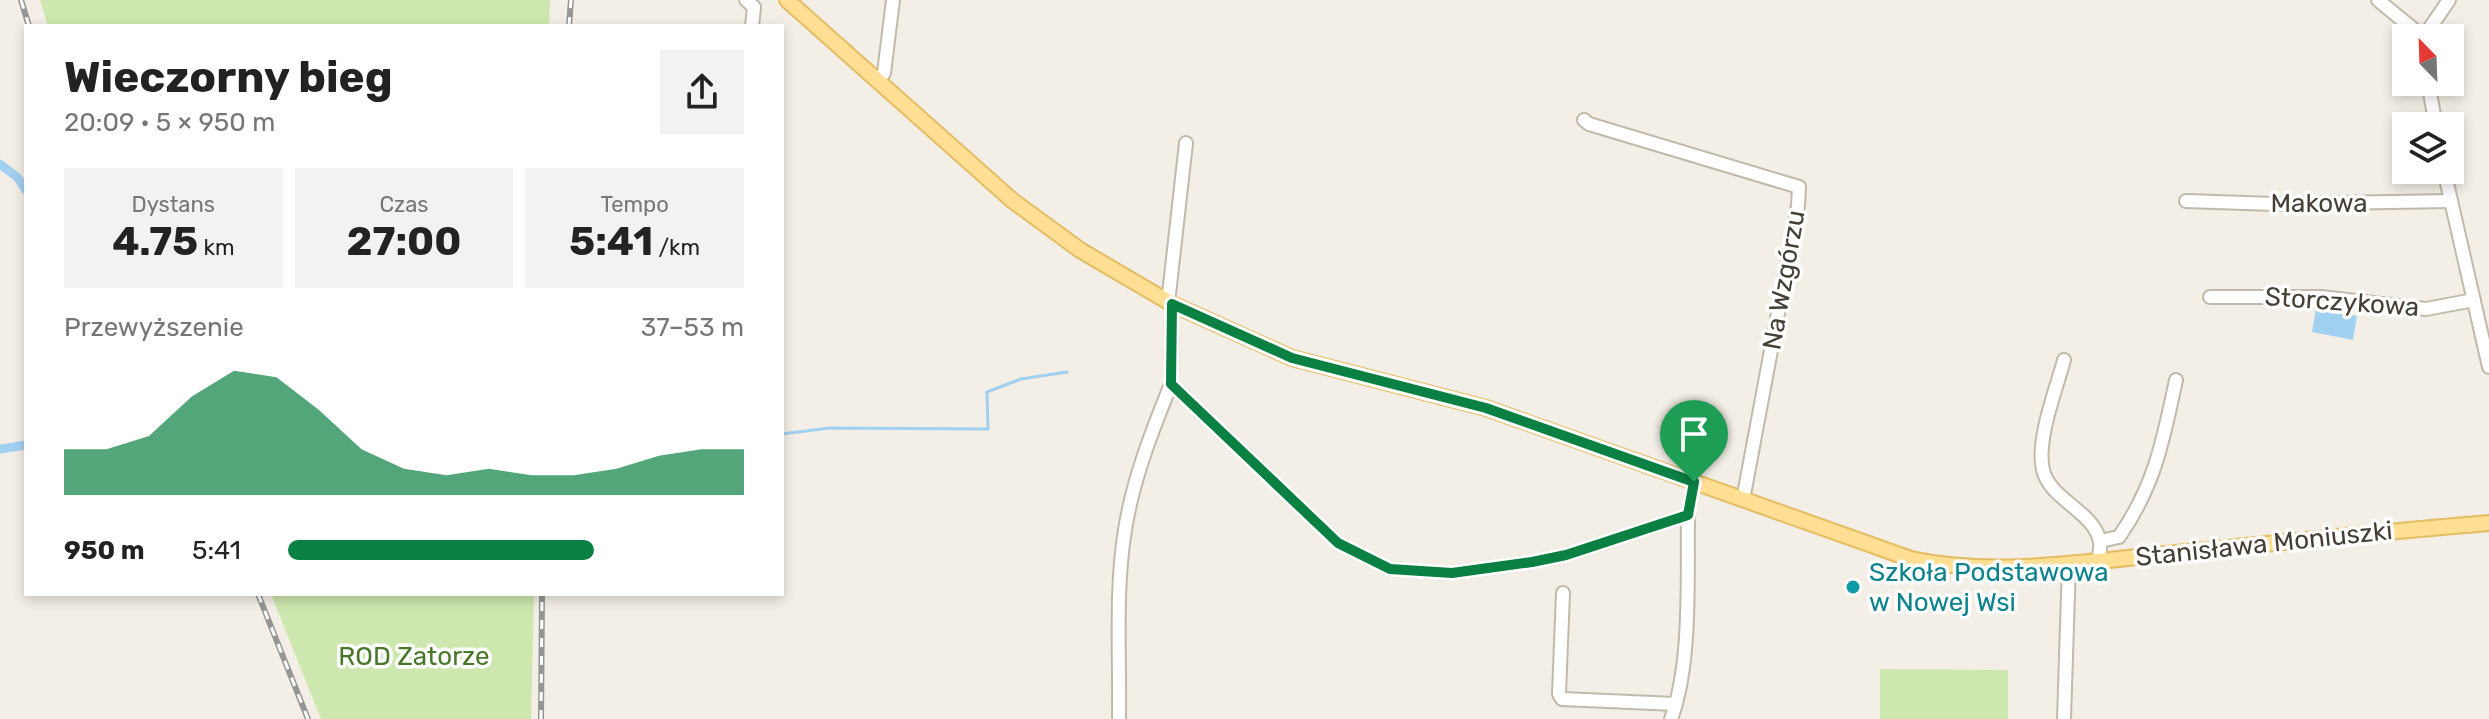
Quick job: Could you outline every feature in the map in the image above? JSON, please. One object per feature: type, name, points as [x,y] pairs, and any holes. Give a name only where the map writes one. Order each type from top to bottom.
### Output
[{"type":"main road","name":"Stanisława Moniuszki","points":[[787,0],[1013,201],[1080,250],[1170,304],[1292,358],[1486,408],[1879,549],[1947,567],[1986,568],[2098,561],[2489,523]]},
{"type":"street","points":[[746,0],[754,7],[752,24]]},
{"type":"street","points":[[877,81],[884,73],[893,0]]},
{"type":"street","points":[[2378,0],[2406,24]]},
{"type":"street","points":[[2433,24],[2449,0]]},
{"type":"street","name":"Na Wzgórzu","points":[[1584,120],[1799,187],[1743,500]]},
{"type":"street","points":[[1119,719],[1125,530],[1144,452],[1171,384],[1170,304],[1186,143]]},
{"type":"street","points":[[2447,184],[2489,367]]},
{"type":"street","name":"Makowa","points":[[2186,201],[2274,204],[2451,201]]},
{"type":"street","name":"Storczykowa","points":[[2210,297],[2321,297],[2426,309],[2474,300]]},
{"type":"street","points":[[2064,360],[2042,444],[2043,471],[2048,483],[2089,523],[2100,541],[2098,561]]},
{"type":"street","points":[[2100,541],[2119,537],[2143,498],[2157,466],[2176,380]]},
{"type":"street","points":[[1171,384],[1338,543],[1390,569],[1452,573],[1532,562],[1566,555],[1688,515]]},
{"type":"street","points":[[1671,719],[1687,627],[1688,515],[1694,482]]},
{"type":"street","points":[[2064,719],[2069,563]]},
{"type":"street","points":[[1563,593],[1559,694],[1562,699],[1676,704]]},
{"type":"green space","points":[[40,0],[550,0],[549,24],[47,24]]},
{"type":"green space","name":"ROD Zatorze","points":[[272,596],[534,596],[531,719],[321,719]]},
{"type":"green space","points":[[1880,669],[2008,670],[2008,719],[1880,719]]},
{"type":"water","points":[[2316,309],[2357,316],[2353,340],[2312,332]]},
{"type":"waterway","points":[[0,164],[17,177],[24,187]]},
{"type":"waterway","points":[[784,434],[829,428],[988,429],[987,392],[1021,379],[1067,372]]},
{"type":"waterway","points":[[0,449],[24,445]]},
{"type":"railway","points":[[21,0],[28,24]]},
{"type":"railway","points":[[569,24],[571,0]]},
{"type":"railway","points":[[259,596],[308,719]]},
{"type":"railway","points":[[541,719],[542,596]]},
{"type":"place","name":"Szkoła Podstawowa w Nowej Wsi","points":[[1853,587]]},
{"type":"route","points":[[1172,304],[1292,358],[1486,408],[1694,482],[1688,515],[1566,555],[1452,573],[1390,569],[1338,543],[1171,384],[1172,304]]}]
